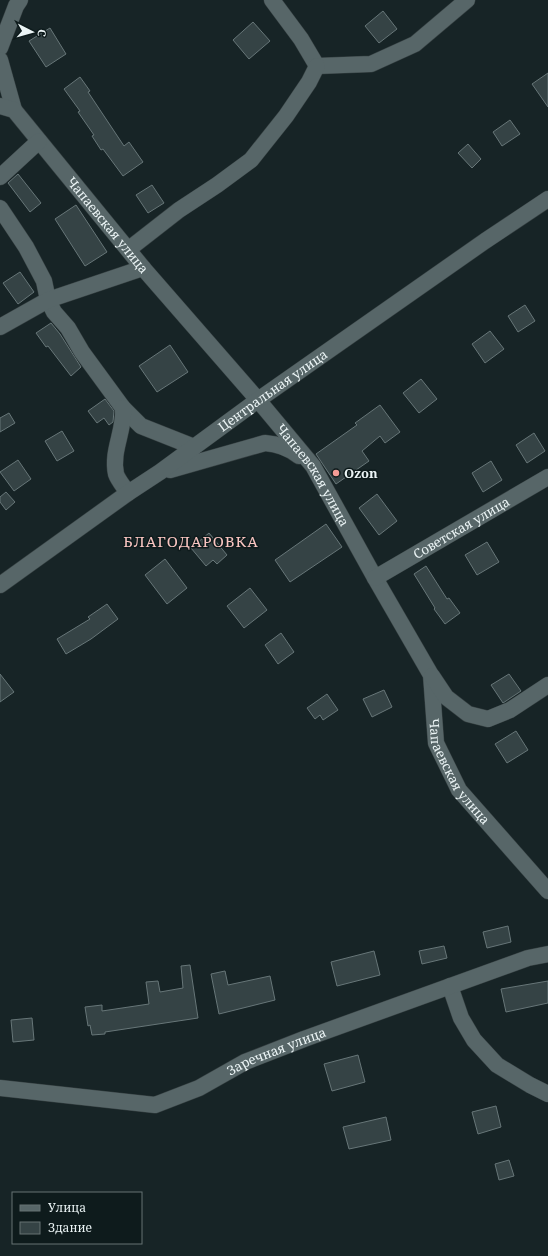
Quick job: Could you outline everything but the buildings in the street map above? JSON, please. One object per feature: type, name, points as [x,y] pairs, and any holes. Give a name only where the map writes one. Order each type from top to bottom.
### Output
[{"type":"street","points":[[0,48],[16,6],[20,0]]},
{"type":"street","points":[[272,0],[301,39],[317,66]]},
{"type":"street","points":[[317,66],[371,64],[415,44],[467,0]]},
{"type":"street","points":[[0,60],[7,108]]},
{"type":"street","points":[[129,249],[179,210],[251,160],[286,116],[309,82],[317,66]]},
{"type":"street","name":"Чапаевская улица","points":[[7,108],[39,141],[129,249],[143,268],[258,400],[313,466],[431,675],[436,743],[459,790],[548,891]]},
{"type":"street","points":[[0,177],[39,141]]},
{"type":"street","name":"Центральная улица","points":[[0,585],[128,493],[160,472],[258,400],[548,198]]},
{"type":"street","points":[[0,208],[26,247],[44,281],[48,300],[54,312],[68,328],[82,352],[122,408],[142,426],[194,447]]},
{"type":"street","points":[[0,327],[48,300],[143,268]]},
{"type":"street","points":[[122,408],[124,419],[117,442],[115,462],[117,476],[128,493]]},
{"type":"street","points":[[160,472],[265,443],[278,444],[293,451],[313,466]]},
{"type":"street","name":"Советская улица","points":[[375,578],[548,477]]},
{"type":"street","points":[[431,675],[446,697],[468,714],[488,719],[510,710],[548,685]]},
{"type":"street","name":"Заречная улица","points":[[0,1088],[155,1106],[198,1088],[245,1062],[304,1039],[528,958],[548,954]]},
{"type":"street","points":[[450,986],[461,1018],[474,1040],[497,1064],[530,1085],[548,1094]]},
{"type":"place","name":"Ozon","points":[[336,473]]},
{"type":"district","name":"БЛАГОДАРОВКА","points":[[191,542]]}]
